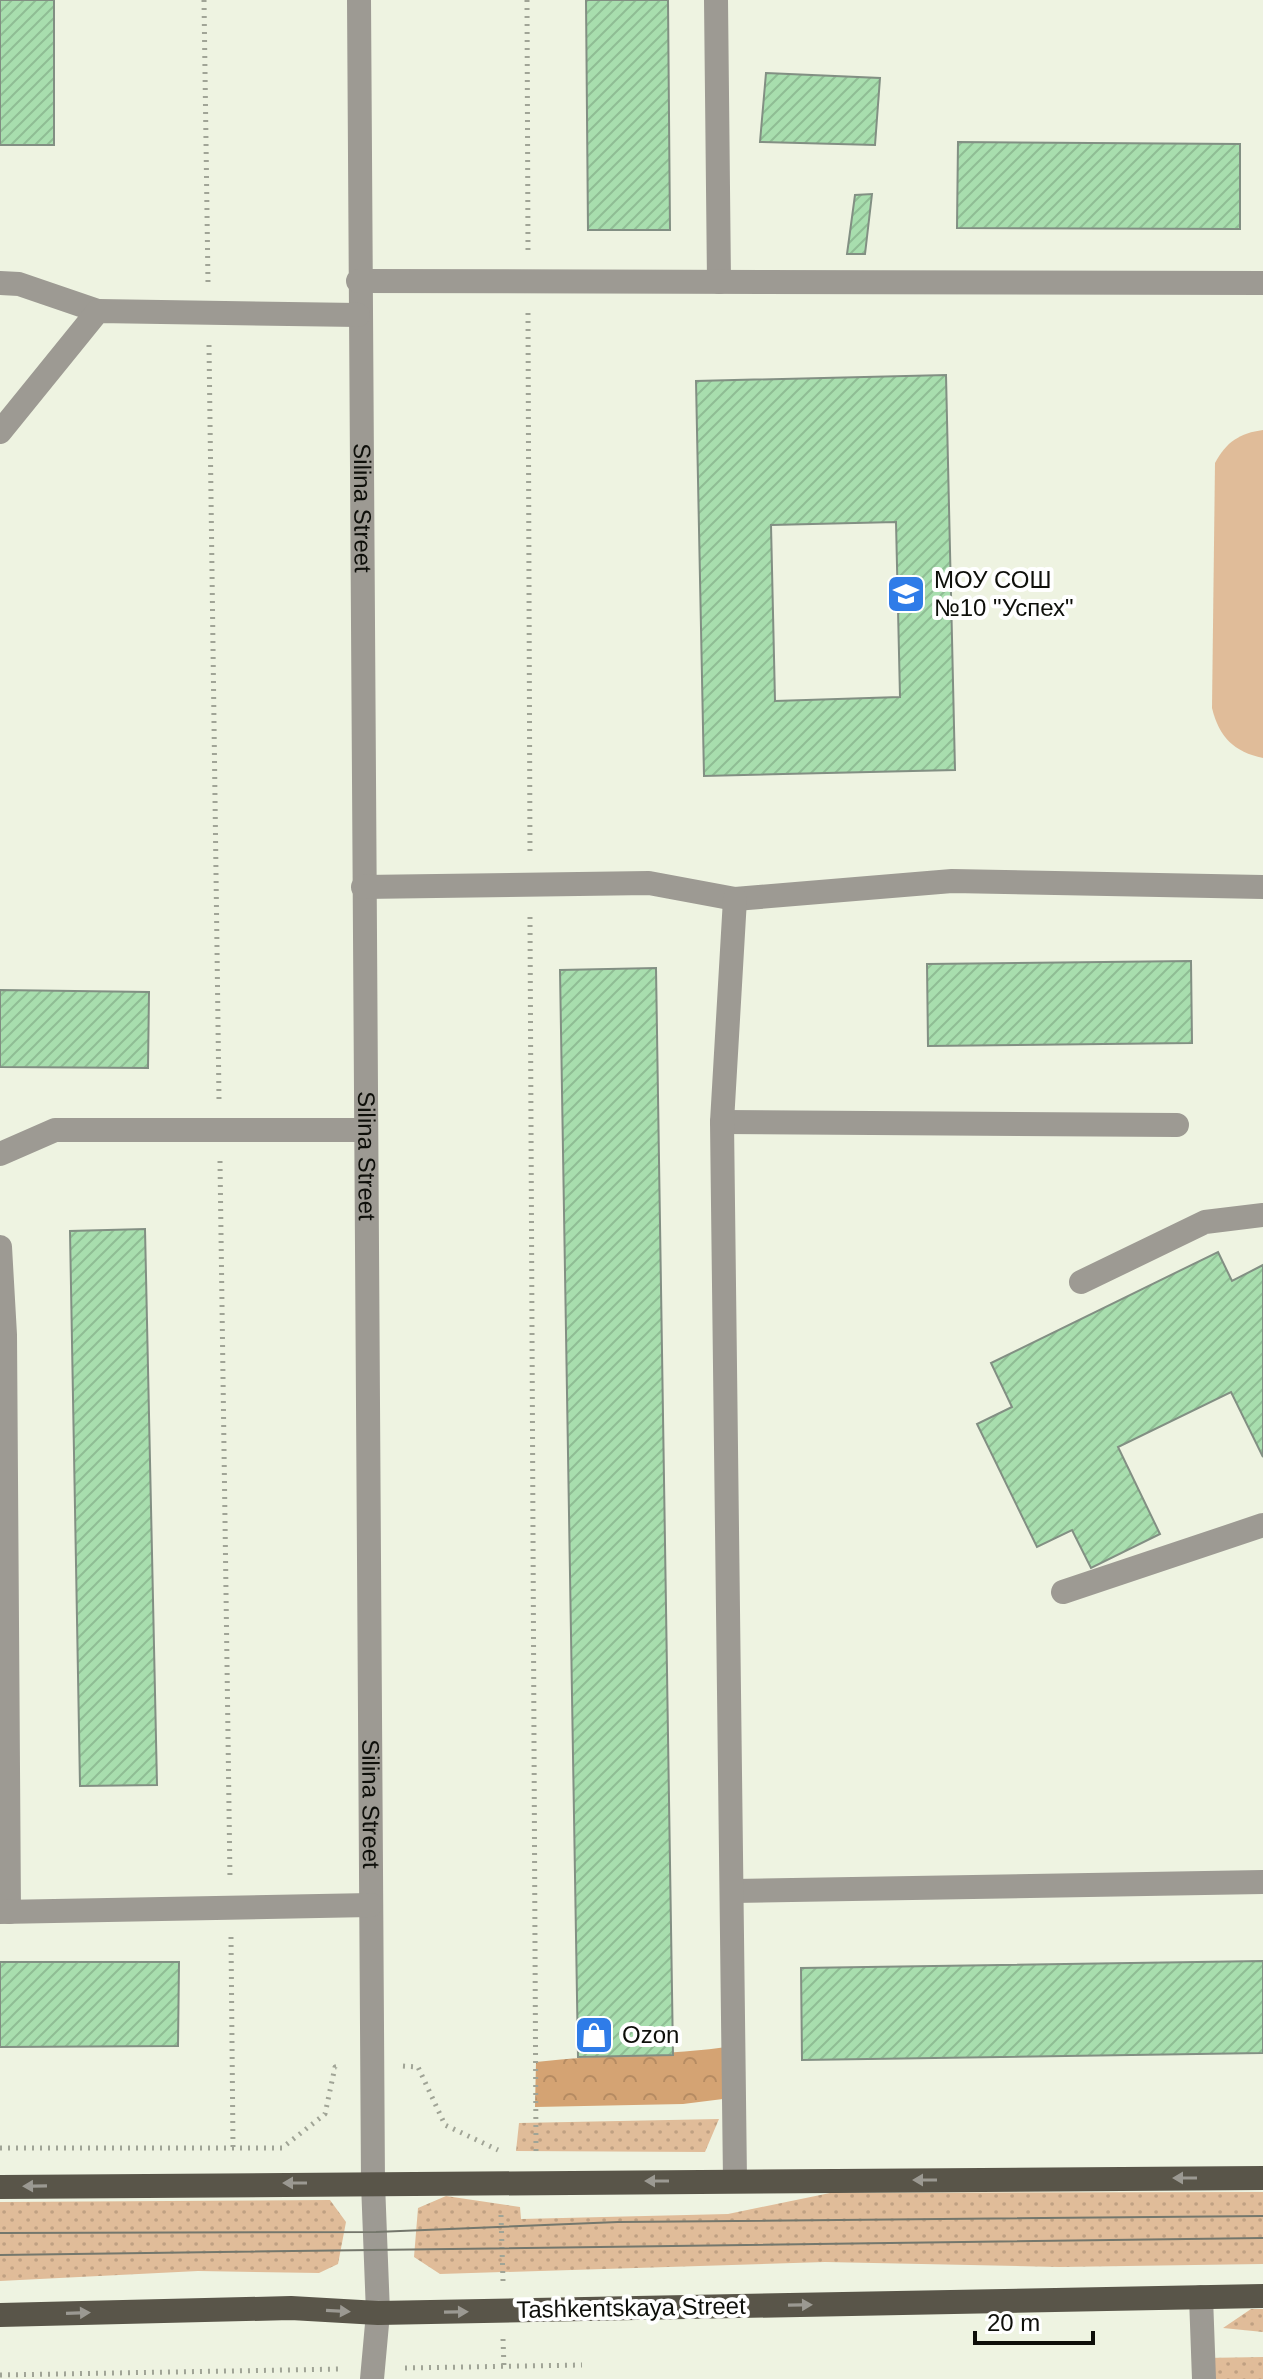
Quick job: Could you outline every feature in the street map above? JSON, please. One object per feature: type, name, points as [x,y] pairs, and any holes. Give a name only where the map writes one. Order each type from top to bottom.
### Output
[{"type":"main road","points":[[0,2187],[1263,2178]]},
{"type":"main road","name":"Tashkentskaya Street","points":[[0,2315],[291,2308],[378,2313],[1263,2296]]},
{"type":"street","name":"Silina Street","points":[[359,0],[358,315],[371,1905],[375,2065],[373,2183],[378,2313],[372,2374]]},
{"type":"street","points":[[716,0],[719,282]]},
{"type":"street","points":[[358,281],[1263,283]]},
{"type":"street","points":[[0,283],[19,284],[98,311],[358,315]]},
{"type":"street","points":[[0,432],[98,311]]},
{"type":"street","points":[[363,887],[649,883],[735,899],[952,881],[1263,887]]},
{"type":"street","points":[[735,899],[722,1122],[735,2180]]},
{"type":"street","points":[[722,1122],[1177,1125]]},
{"type":"street","points":[[0,1154],[55,1130],[365,1130]]},
{"type":"street","points":[[1081,1282],[1205,1222],[1263,1215]]},
{"type":"street","points":[[0,1247],[5,1335],[4,1912],[371,1905]]},
{"type":"street","points":[[1063,1592],[1263,1525]]},
{"type":"street","points":[[733,1891],[1263,1882]]},
{"type":"street","points":[[1201,2297],[1204,2379]]},
{"type":"path","points":[[204,0],[233,2147]]},
{"type":"path","points":[[527,0],[536,2151]]},
{"type":"path","points":[[0,2148],[282,2148],[325,2114],[335,2067],[375,2065],[418,2067],[445,2125],[499,2151],[507,2151]]},
{"type":"path","points":[[499,2151],[504,2367]]},
{"type":"path","points":[[526,2151],[550,2151]]},
{"type":"path","points":[[0,2375],[372,2374],[582,2365]]},
{"type":"shaded area","points":[[1263,430],[1263,758],[1244,752],[1229,742],[1212,708],[1215,463],[1234,440]]},
{"type":"shaded area","points":[[719,2119],[705,2152],[516,2151],[519,2123]]},
{"type":"shaded area","points":[[1263,2192],[1263,2264],[1059,2267],[825,2262],[440,2274],[414,2257],[418,2208],[446,2196],[520,2207],[521,2219],[728,2214],[830,2193]]},
{"type":"shaded area","points":[[330,2200],[346,2222],[338,2264],[319,2273],[198,2271],[0,2281],[0,2202]]},
{"type":"shaded area","points":[[1251,2309],[1263,2309],[1263,2332],[1223,2328]]},
{"type":"shaded area","points":[[1263,2357],[1263,2379],[1204,2379],[1203,2358]]},
{"type":"green space","points":[[734,2046],[739,2097],[683,2104],[535,2107],[536,2062]]},
{"type":"building","points":[[0,0],[54,0],[54,145],[0,145]]},
{"type":"building","points":[[586,0],[668,0],[670,230],[588,230]]},
{"type":"building","points":[[766,73],[880,78],[875,145],[760,142]]},
{"type":"building","points":[[958,142],[1240,144],[1240,229],[957,228]]},
{"type":"building","points":[[872,194],[865,254],[847,254],[855,195]]},
{"type":"building","points":[[946,375],[955,770],[704,776],[696,381]],"holes":[[[896,522],[900,697],[775,701],[771,525]]]},
{"type":"building","points":[[1191,961],[1192,1043],[928,1046],[927,964]]},
{"type":"building","points":[[656,968],[673,2055],[578,2057],[560,970]]},
{"type":"building","points":[[0,990],[149,992],[148,1068],[0,1067]]},
{"type":"building","points":[[145,1229],[157,1785],[80,1786],[70,1231]]},
{"type":"building","points":[[1218,1252],[1232,1281],[1263,1265],[1263,1457],[1231,1392],[1118,1447],[1160,1534],[1091,1568],[1072,1530],[1037,1547],[977,1424],[1012,1407],[991,1363]]},
{"type":"building","points":[[1263,1961],[1263,2053],[802,2060],[801,1968]]},
{"type":"building","points":[[0,1962],[179,1962],[178,2046],[0,2047]]},
{"type":"tram line","points":[[0,2233],[376,2232],[618,2222],[1263,2216]]},
{"type":"tram line","points":[[0,2255],[1263,2238]]},
{"type":"place","name":"МОУ СОШ №10 \"Успех\"","points":[[906,594]]},
{"type":"place","name":"Ozon","points":[[594,2035]]}]
